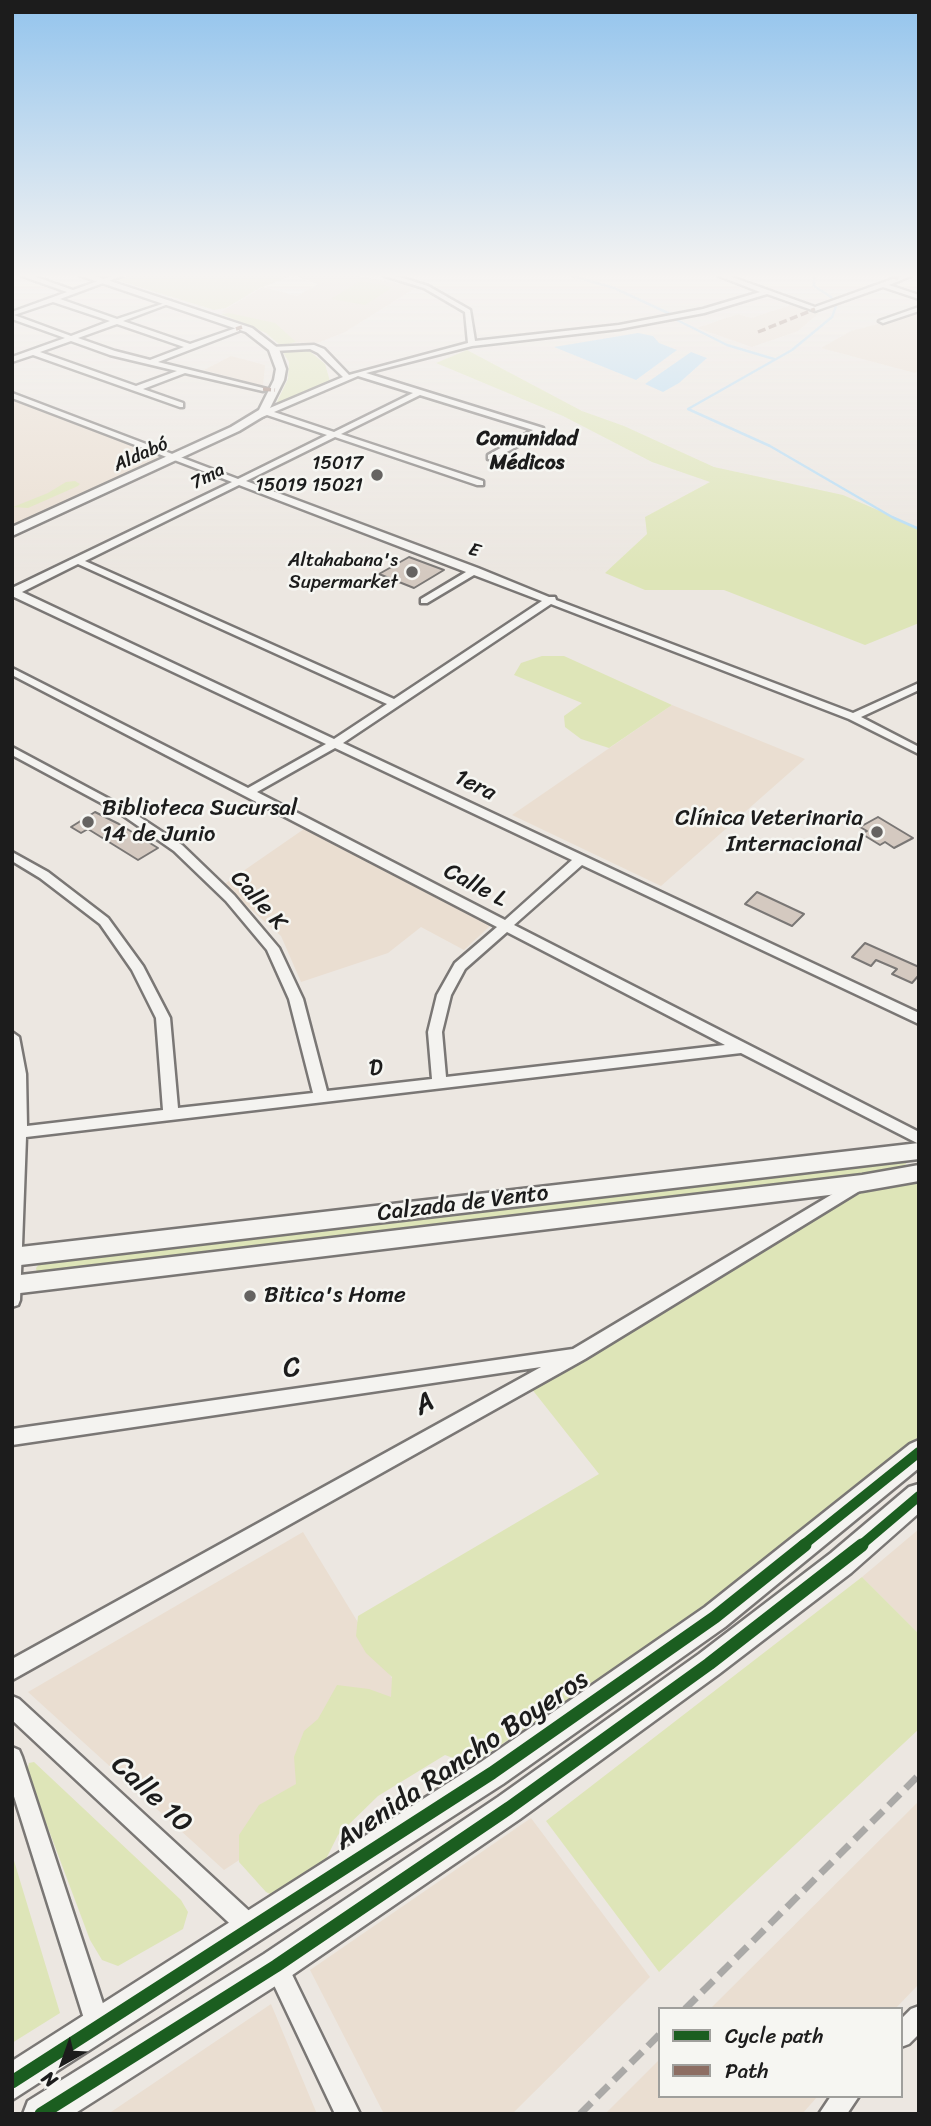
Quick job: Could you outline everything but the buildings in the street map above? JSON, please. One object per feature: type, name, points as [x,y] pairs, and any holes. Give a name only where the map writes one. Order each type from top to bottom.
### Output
[{"type":"highway","name":"Avenida Rancho Boyeros","points":[[12,2082],[492,1773],[715,1616],[919,1452]]},
{"type":"highway","points":[[41,2114],[276,1966],[509,1808],[709,1664],[841,1563],[919,1496]]},
{"type":"main road","points":[[262,414],[280,375]]},
{"type":"main road","name":"Aldabó","points":[[12,532],[178,458],[262,414]]},
{"type":"main road","name":"Calzada de Vento","points":[[13,1256],[918,1149]]},
{"type":"main road","name":"Calzada de Vento","points":[[13,1290],[862,1183],[919,1173]]},
{"type":"street","points":[[98,375],[180,405]]},
{"type":"street","points":[[136,389],[172,375]]},
{"type":"street","points":[[207,375],[263,389]]},
{"type":"street","points":[[262,414],[352,375]]},
{"type":"street","points":[[366,375],[540,429],[491,457]]},
{"type":"street","name":"7ma","points":[[13,592],[419,393]]},
{"type":"street","name":"E","points":[[12,396],[552,599],[853,717],[919,751]]},
{"type":"street","points":[[262,414],[333,434],[480,483]]},
{"type":"street","points":[[78,561],[393,703]]},
{"type":"street","points":[[424,601],[475,570]]},
{"type":"street","name":"1era","points":[[13,592],[919,1019]]},
{"type":"street","points":[[248,792],[335,743],[552,599]]},
{"type":"street","name":"Calle L","points":[[12,671],[744,1048],[918,1149]]},
{"type":"street","points":[[853,717],[919,686]]},
{"type":"street","name":"Calle K","points":[[12,750],[122,810],[178,848],[230,898],[273,948],[292,989],[321,1097]]},
{"type":"street","points":[[12,856],[44,876],[104,921],[138,969],[163,1018],[170,1115]]},
{"type":"street","points":[[440,1086],[435,1032],[444,995],[460,966],[580,860]]},
{"type":"street","points":[[12,1037],[19,1074],[13,1290]]},
{"type":"street","name":"D","points":[[16,1133],[321,1097],[440,1086],[744,1048]]},
{"type":"street","name":"A","points":[[12,1670],[579,1354],[862,1183]]},
{"type":"street","name":"C","points":[[12,1437],[579,1354]]},
{"type":"street","name":"Calle 10","points":[[12,1706],[250,1927]]},
{"type":"street","points":[[12,1757],[99,2025]]},
{"type":"street","points":[[276,1966],[348,2114]]},
{"type":"street","points":[[903,2034],[919,2017]]},
{"type":"street","points":[[831,2114],[845,2098]]},
{"type":"shaded area","points":[[223,375],[264,375],[263,386]]},
{"type":"shaded area","points":[[12,400],[166,457],[12,527]]},
{"type":"shaded area","points":[[672,705],[805,759],[661,886],[512,815]]},
{"type":"shaded area","points":[[304,829],[490,926],[464,950],[421,927],[388,953],[301,982],[281,936],[223,885]]},
{"type":"shaded area","points":[[919,1529],[919,1634],[862,1577]]},
{"type":"shaded area","points":[[303,1532],[427,1736],[224,1870],[28,1692]]},
{"type":"shaded area","points":[[919,1801],[919,1984],[897,2007],[712,2007]]},
{"type":"shaded area","points":[[531,1818],[650,1977],[512,2114],[384,2114],[310,1970]]},
{"type":"shaded area","points":[[271,2004],[317,2114],[108,2114]]},
{"type":"shaded area","points":[[658,2061],[658,2098],[816,2098],[802,2114],[605,2114]]},
{"type":"green space","points":[[288,375],[328,375],[330,381],[275,406]]},
{"type":"green space","points":[[465,375],[515,375],[582,411],[624,426],[714,467],[843,495],[919,528],[919,623],[865,645],[724,590],[645,590],[605,573],[647,534],[645,517],[710,482],[652,462],[563,416]]},
{"type":"green space","points":[[75,481],[80,484],[78,486],[28,508],[13,507],[48,493],[66,482]]},
{"type":"green space","points":[[542,656],[564,656],[672,705],[609,748],[581,739],[565,727],[564,716],[582,703],[514,675],[521,663]]},
{"type":"green space","points":[[912,1157],[903,1167],[890,1172],[37,1273],[36,1268],[41,1262]]},
{"type":"green space","points":[[919,1173],[919,1437],[695,1614],[471,1765],[445,1755],[378,1796],[338,1835],[324,1863],[276,1897],[266,1892],[239,1862],[239,1835],[259,1805],[296,1784],[294,1757],[304,1731],[318,1719],[337,1685],[369,1689],[391,1697],[392,1677],[366,1653],[356,1636],[358,1616],[599,1474],[527,1383],[862,1183]]},
{"type":"green space","points":[[862,1577],[919,1634],[919,1729],[659,1972],[546,1821]]},
{"type":"green space","points":[[34,1762],[181,1900],[188,1912],[183,1929],[118,1966],[102,1960],[90,1940],[27,1772],[29,1763]]},
{"type":"green space","points":[[12,1854],[60,2013],[12,2043]]},
{"type":"water","points":[[624,375],[643,375],[636,380]]},
{"type":"water","points":[[658,375],[688,375],[663,392],[645,384]]},
{"type":"waterway","points":[[748,375],[688,409],[770,446],[892,517],[919,529]]},
{"type":"railway","points":[[687,2007],[919,1775]]},
{"type":"railway","points":[[580,2114],[658,2036]]},
{"type":"marked path","points":[[263,389],[275,390]]},
{"type":"cycle path","points":[[12,2082],[492,1773],[715,1617],[919,1452]]},
{"type":"cycle path","points":[[41,2114],[276,1966],[509,1808],[709,1664],[841,1563],[919,1496]]},
{"type":"place","name":"15017 15019 15021","points":[[377,475]]},
{"type":"place","name":"Altahabana's Supermarket","points":[[412,572]]},
{"type":"place","name":"Biblioteca Sucursal 14 de Junio","points":[[88,822]]},
{"type":"place","name":"Clínica Veterinaria Internacional","points":[[877,832]]},
{"type":"place","name":"Bitica's Home","points":[[250,1296]]},
{"type":"district","name":"Comunidad Médicos","points":[[527,452]]}]
